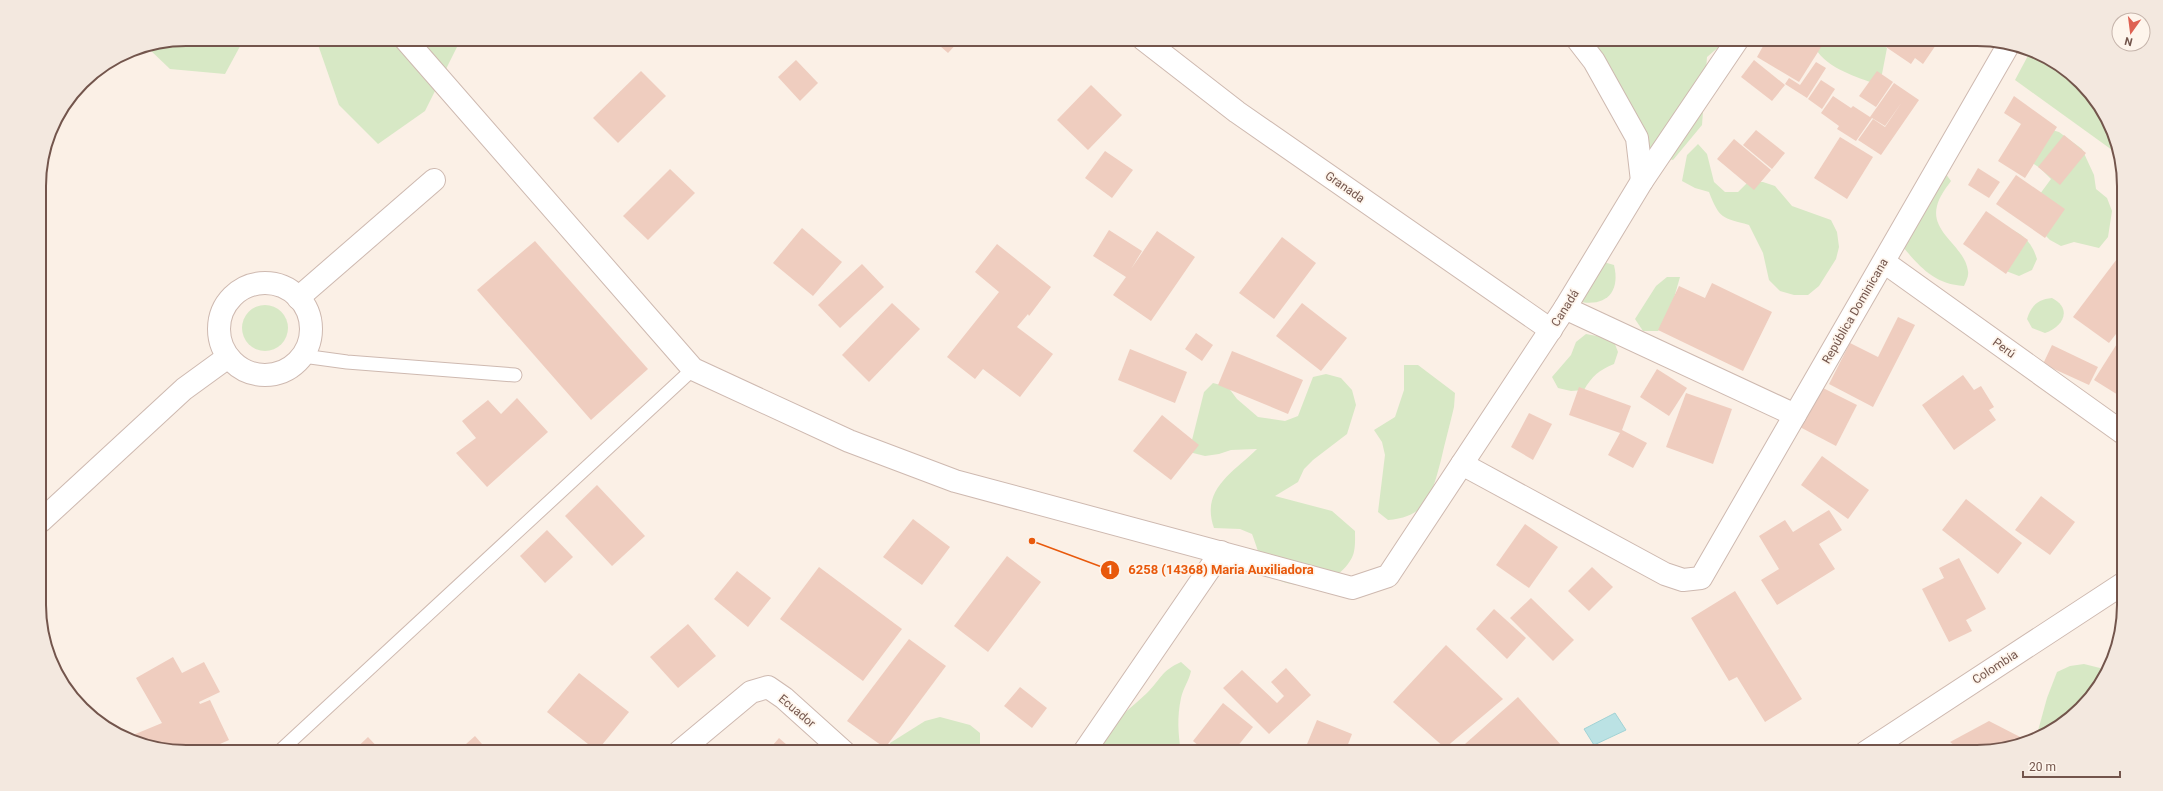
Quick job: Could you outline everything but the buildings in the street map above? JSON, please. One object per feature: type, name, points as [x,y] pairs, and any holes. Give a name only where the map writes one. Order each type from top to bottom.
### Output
[{"type":"street","points":[[411,46],[693,369],[849,441],[955,482],[1221,552],[1089,745]]},
{"type":"street","name":"Granada","points":[[1152,46],[1237,112],[1551,330]]},
{"type":"street","points":[[1582,46],[1594,61],[1637,138],[1642,181]]},
{"type":"street","name":"Canadá","points":[[1221,552],[1352,588],[1388,576],[1566,308],[1642,181],[1733,46]]},
{"type":"street","name":"República Dominicana","points":[[1462,464],[1665,574],[1683,580],[1701,578],[2006,49]]},
{"type":"street","points":[[298,298],[434,180]]},
{"type":"street","name":"Perú","points":[[1884,262],[2117,428]]},
{"type":"street","points":[[263,284],[278,285],[291,291],[298,298],[308,314],[311,328],[309,343],[303,356],[293,366],[281,373],[266,375],[253,374],[240,368],[228,357],[219,332],[221,318],[226,304],[236,294],[249,287],[263,284]]},
{"type":"street","points":[[1566,308],[1795,415]]},
{"type":"street","points":[[46,516],[184,389],[228,357]]},
{"type":"street","name":"Colombia","points":[[1877,745],[2117,588]]},
{"type":"street","name":"Ecuador","points":[[688,745],[752,692],[768,688],[784,698],[836,745]]},
{"type":"lane","points":[[303,356],[347,362],[514,374]]},
{"type":"lane","points":[[287,745],[693,369]]},
{"type":"green space","points":[[177,46],[240,46],[225,74],[170,69],[151,51]]},
{"type":"green space","points":[[318,46],[458,46],[425,111],[378,144],[339,105]]},
{"type":"green space","points":[[1592,46],[1720,46],[1707,57],[1702,125],[1673,160],[1656,156],[1645,142]]},
{"type":"green space","points":[[1814,46],[1884,46],[1887,48],[1882,74],[1870,82],[1835,67],[1827,62]]},
{"type":"green space","points":[[2028,55],[2039,60],[2055,70],[2082,94],[2093,108],[2103,124],[2112,150],[2015,80]]},
{"type":"green space","points":[[2045,128],[2059,132],[2082,149],[2094,175],[2096,189],[2107,198],[2112,211],[2108,237],[2099,248],[2074,242],[2061,246],[2050,240],[2040,230],[2031,206],[2051,179],[2040,168],[2017,153]]},
{"type":"green space","points":[[1698,144],[1707,154],[1714,182],[1725,192],[1738,192],[1748,182],[1763,182],[1775,186],[1792,206],[1831,220],[1837,232],[1839,247],[1836,259],[1819,286],[1808,295],[1794,295],[1780,291],[1769,280],[1763,253],[1749,225],[1723,216],[1716,208],[1709,192],[1695,188],[1682,181],[1687,155]]},
{"type":"green space","points":[[1943,170],[1951,181],[1939,199],[1936,216],[1938,224],[1943,232],[1966,262],[1968,275],[1964,286],[1942,281],[1934,277],[1918,264],[1897,240]]},
{"type":"green space","points":[[2013,230],[2022,235],[2028,242],[2037,259],[2032,270],[2019,276],[2006,271]]},
{"type":"green space","points":[[1600,261],[1614,265],[1616,275],[1615,284],[1612,291],[1602,300],[1595,302],[1586,303],[1576,301]]},
{"type":"green space","points":[[1667,277],[1680,277],[1668,319],[1658,331],[1643,331],[1635,319],[1656,286]]},
{"type":"green space","points":[[2052,298],[2058,302],[2064,312],[2061,322],[2057,327],[2045,333],[2032,328],[2027,319],[2033,307],[2043,300]]},
{"type":"green space","points":[[260,305],[270,305],[278,309],[284,315],[288,323],[288,333],[284,341],[278,347],[270,351],[260,351],[252,347],[246,341],[242,333],[242,323],[246,315],[252,309]]},
{"type":"green space","points":[[1586,334],[1613,339],[1618,352],[1614,364],[1596,374],[1584,390],[1571,391],[1558,388],[1552,377],[1571,355],[1576,342]]},
{"type":"green space","points":[[1404,365],[1418,365],[1455,393],[1454,407],[1438,472],[1431,493],[1426,502],[1420,509],[1411,514],[1401,518],[1388,520],[1378,512],[1385,455],[1382,442],[1374,430],[1395,417],[1404,390]]},
{"type":"green space","points":[[1326,374],[1341,378],[1352,390],[1356,405],[1347,434],[1313,460],[1304,469],[1298,482],[1275,496],[1332,511],[1355,531],[1354,551],[1352,558],[1346,567],[1327,581],[1313,585],[1288,584],[1274,578],[1266,570],[1252,534],[1240,529],[1214,528],[1211,514],[1215,492],[1222,482],[1257,449],[1231,450],[1205,456],[1189,452],[1204,392],[1213,383],[1228,387],[1237,399],[1258,417],[1285,421],[1298,416],[1313,377]]},
{"type":"green space","points":[[1181,662],[1191,671],[1182,694],[1178,718],[1180,745],[1102,745],[1099,738],[1147,693],[1165,672]]},
{"type":"green space","points":[[2084,664],[2102,669],[2082,697],[2069,710],[2047,726],[2038,730],[2047,698],[2057,672],[2070,666]]},
{"type":"green space","points":[[940,717],[970,725],[980,733],[980,745],[890,745],[890,743],[925,721]]},
{"type":"water","points":[[1615,713],[1626,730],[1594,745],[1584,729]]},
{"type":"place","name":"6258 (14368) Maria Auxiliadora","points":[[1032,541]]}]
